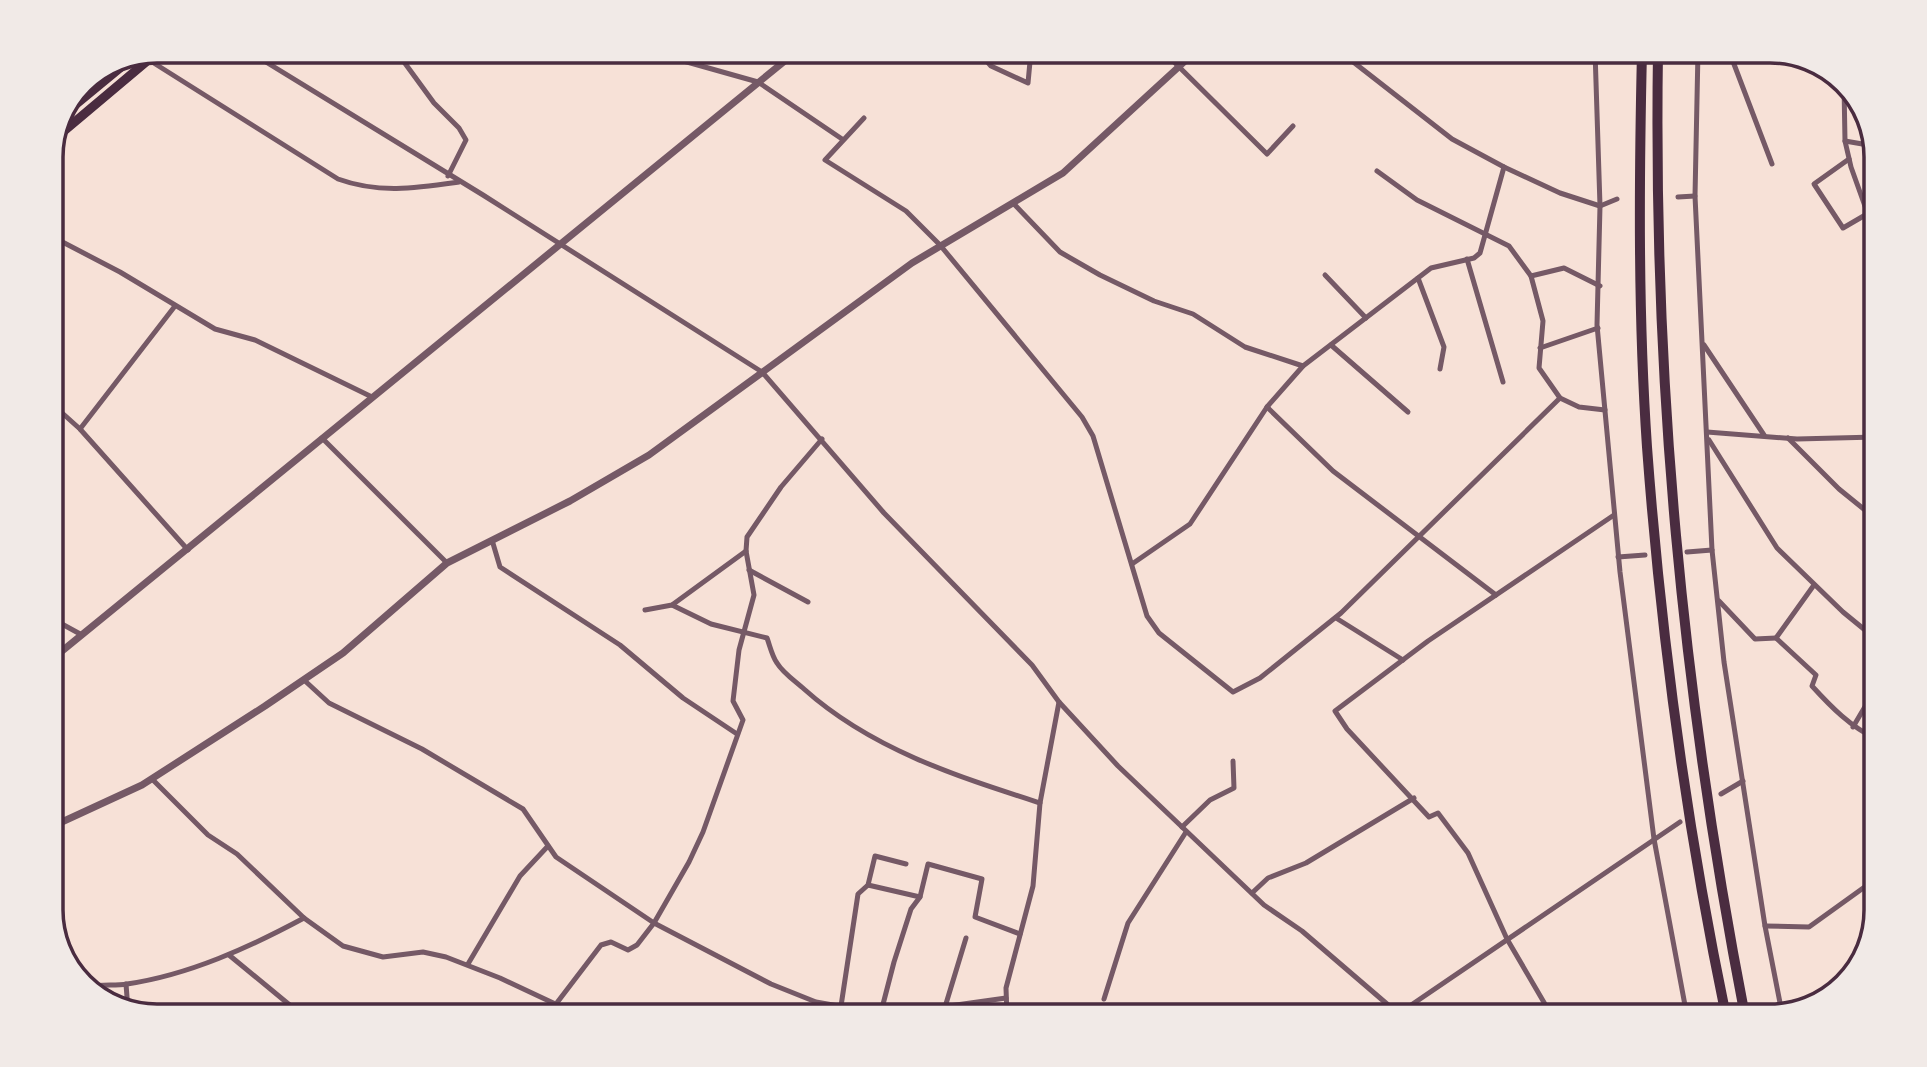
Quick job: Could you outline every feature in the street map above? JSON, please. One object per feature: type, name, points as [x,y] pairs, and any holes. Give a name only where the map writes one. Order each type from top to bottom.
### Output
[{"type":"highway","points":[[1642,63],[1640,173],[1647,445],[1674,699],[1693,837],[1724,1004]]},
{"type":"highway","points":[[1658,63],[1658,302],[1677,570],[1710,820],[1743,1004]]},
{"type":"main road","points":[[68,127],[144,64]]},
{"type":"street","points":[[154,63],[338,179],[361,187],[388,190],[459,182]]},
{"type":"street","points":[[267,63],[762,372],[884,513],[1032,665],[1059,702],[1118,766],[1252,893],[1302,931],[1386,1004]]},
{"type":"street","points":[[405,63],[434,103],[460,128],[466,140],[448,176]]},
{"type":"street","points":[[685,63],[758,82],[842,139]]},
{"type":"street","points":[[63,650],[782,63]]},
{"type":"street","points":[[988,63],[1028,83],[1030,63]]},
{"type":"street","points":[[1178,63],[1267,154],[1293,126]]},
{"type":"street","points":[[63,821],[152,779],[304,680],[343,653],[447,563],[570,501],[649,455],[886,281],[940,245],[1014,204],[1074,165],[1182,63]]},
{"type":"street","points":[[1355,63],[1452,139],[1504,167],[1560,194],[1600,205],[1617,199]]},
{"type":"street","points":[[1595,63],[1600,205],[1598,328],[1614,515],[1654,839],[1685,1004]]},
{"type":"street","points":[[1698,63],[1695,196],[1712,550],[1743,780],[1781,1003]]},
{"type":"street","points":[[1734,63],[1772,164]]},
{"type":"street","points":[[1844,100],[1845,141],[1864,205]]},
{"type":"street","points":[[864,118],[825,160],[906,211],[940,245],[1082,416],[1093,436],[1147,616],[1159,633],[1233,691],[1260,678],[1336,618],[1421,538],[1560,398]]},
{"type":"street","points":[[1845,141],[1863,144]]},
{"type":"street","points":[[1849,159],[1814,184],[1843,228],[1864,216]]},
{"type":"street","points":[[1132,564],[1190,524],[1267,407],[1303,366],[1431,268],[1480,253],[1487,236],[1504,167]]},
{"type":"street","points":[[1377,171],[1417,200],[1509,246],[1531,276],[1543,321],[1539,368],[1560,398],[1579,407],[1605,410]]},
{"type":"street","points":[[1678,197],[1695,196]]},
{"type":"street","points":[[1014,204],[1060,251],[1100,275],[1154,301],[1194,314],[1245,346],[1303,366]]},
{"type":"street","points":[[63,242],[120,272],[215,329],[255,340],[372,397]]},
{"type":"street","points":[[1467,259],[1503,382]]},
{"type":"street","points":[[1531,276],[1564,268],[1600,286]]},
{"type":"street","points":[[1325,275],[1366,318]]},
{"type":"street","points":[[1419,278],[1444,347],[1440,369]]},
{"type":"street","points":[[80,429],[175,306]]},
{"type":"street","points":[[1540,348],[1598,328]]},
{"type":"street","points":[[1703,343],[1764,435]]},
{"type":"street","points":[[1331,345],[1408,412]]},
{"type":"street","points":[[1267,407],[1334,471],[1496,595]]},
{"type":"street","points":[[63,414],[80,429],[188,550]]},
{"type":"street","points":[[1707,435],[1864,437]]},
{"type":"street","points":[[1707,435],[1777,548],[1864,629]]},
{"type":"street","points":[[322,438],[447,563]]},
{"type":"street","points":[[1788,438],[1839,489],[1864,509]]},
{"type":"street","points":[[152,779],[198,826],[237,854],[304,918],[343,946],[367,955],[383,957],[423,952],[468,964],[556,1004],[601,945],[611,942],[628,950],[637,945],[654,923],[703,832],[743,720],[733,701],[743,634],[754,595],[746,551],[747,537],[781,487],[822,439]]},
{"type":"street","points":[[1545,1004],[1507,939],[1468,853],[1438,813],[1429,817],[1347,729],[1335,711],[1403,660],[1614,515]]},
{"type":"street","points":[[492,540],[500,567],[620,645],[683,698],[737,734]]},
{"type":"street","points":[[1687,552],[1712,550]]},
{"type":"street","points":[[645,610],[672,605],[746,551]]},
{"type":"street","points":[[1618,557],[1646,555]]},
{"type":"street","points":[[749,569],[808,602]]},
{"type":"street","points":[[1776,638],[1814,585]]},
{"type":"street","points":[[1718,600],[1755,639],[1776,638],[1816,675],[1812,686],[1853,727],[1864,733]]},
{"type":"street","points":[[672,605],[711,624],[767,638],[777,663],[786,673],[824,707],[881,744],[947,772],[1040,803]]},
{"type":"street","points":[[1336,618],[1403,660]]},
{"type":"street","points":[[63,625],[82,635]]},
{"type":"street","points":[[304,680],[330,703],[422,750],[523,809],[556,857],[654,923],[771,984],[816,1002],[828,1004]]},
{"type":"street","points":[[1006,1004],[1006,988],[1033,886],[1040,803],[1059,702]]},
{"type":"street","points":[[1853,727],[1864,708]]},
{"type":"street","points":[[1104,999],[1128,923],[1184,830],[1210,800],[1234,788],[1233,761]]},
{"type":"street","points":[[1721,794],[1743,780]]},
{"type":"street","points":[[1252,893],[1268,878],[1306,863],[1414,798]]},
{"type":"street","points":[[1415,1004],[1680,822]]},
{"type":"street","points":[[468,964],[520,876],[548,846]]},
{"type":"street","points":[[841,1004],[858,894],[868,885],[876,856],[906,864]]},
{"type":"street","points":[[883,1004],[911,909],[920,897],[928,864],[982,879],[975,917],[1020,934]]},
{"type":"street","points":[[868,885],[920,897]]},
{"type":"street","points":[[1766,926],[1809,927],[1864,888]]},
{"type":"street","points":[[99,984],[126,984],[229,956],[304,918]]},
{"type":"street","points":[[946,1004],[966,938]]},
{"type":"street","points":[[229,956],[288,1004]]},
{"type":"street","points":[[126,984],[127,999]]},
{"type":"street","points":[[965,1004],[1006,998]]}]
